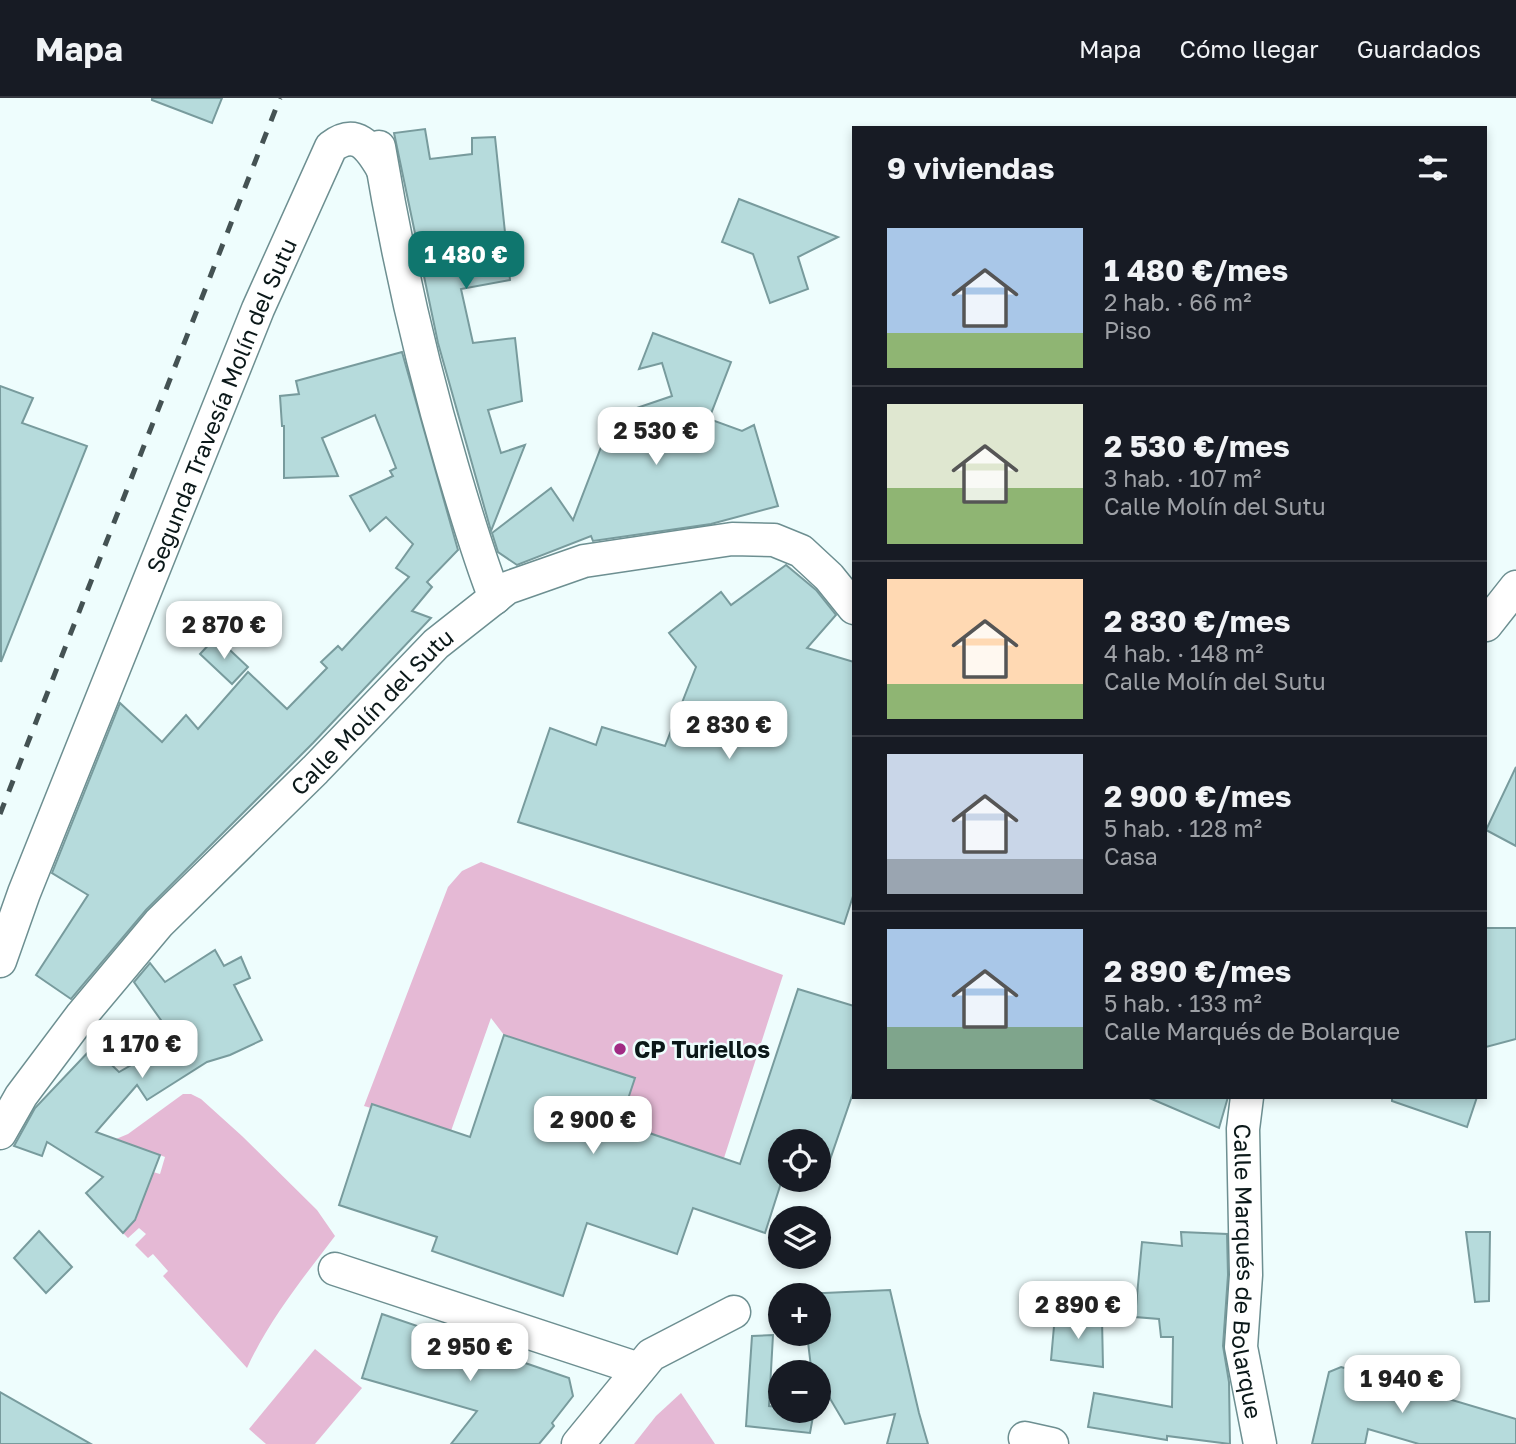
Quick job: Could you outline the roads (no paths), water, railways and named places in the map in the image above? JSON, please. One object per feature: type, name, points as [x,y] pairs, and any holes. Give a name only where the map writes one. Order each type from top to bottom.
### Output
[{"type":"street","name":"Segunda Travesía Molín del Sutu","points":[[0,961],[24,893],[258,309],[331,147],[341,140],[353,138],[380,157],[398,258],[428,385],[477,550],[495,598]]},
{"type":"street","name":"Calle Molín del Sutu","points":[[0,1133],[21,1096],[82,1016],[159,923],[315,770],[436,644],[508,588],[584,561],[732,538],[774,540],[801,551],[829,577],[852,606]]},
{"type":"street","points":[[1487,624],[1516,587]]},
{"type":"street","name":"Calle Marqués de Bolarque","points":[[1247,1099],[1242,1142],[1246,1275],[1241,1346],[1261,1444]]},
{"type":"street","points":[[335,1269],[639,1369]]},
{"type":"street","points":[[578,1444],[651,1355],[734,1312]]},
{"type":"railway","points":[[0,814],[280,98]]},
{"type":"place","name":"CP Turiellos","points":[[620,1049]]}]
